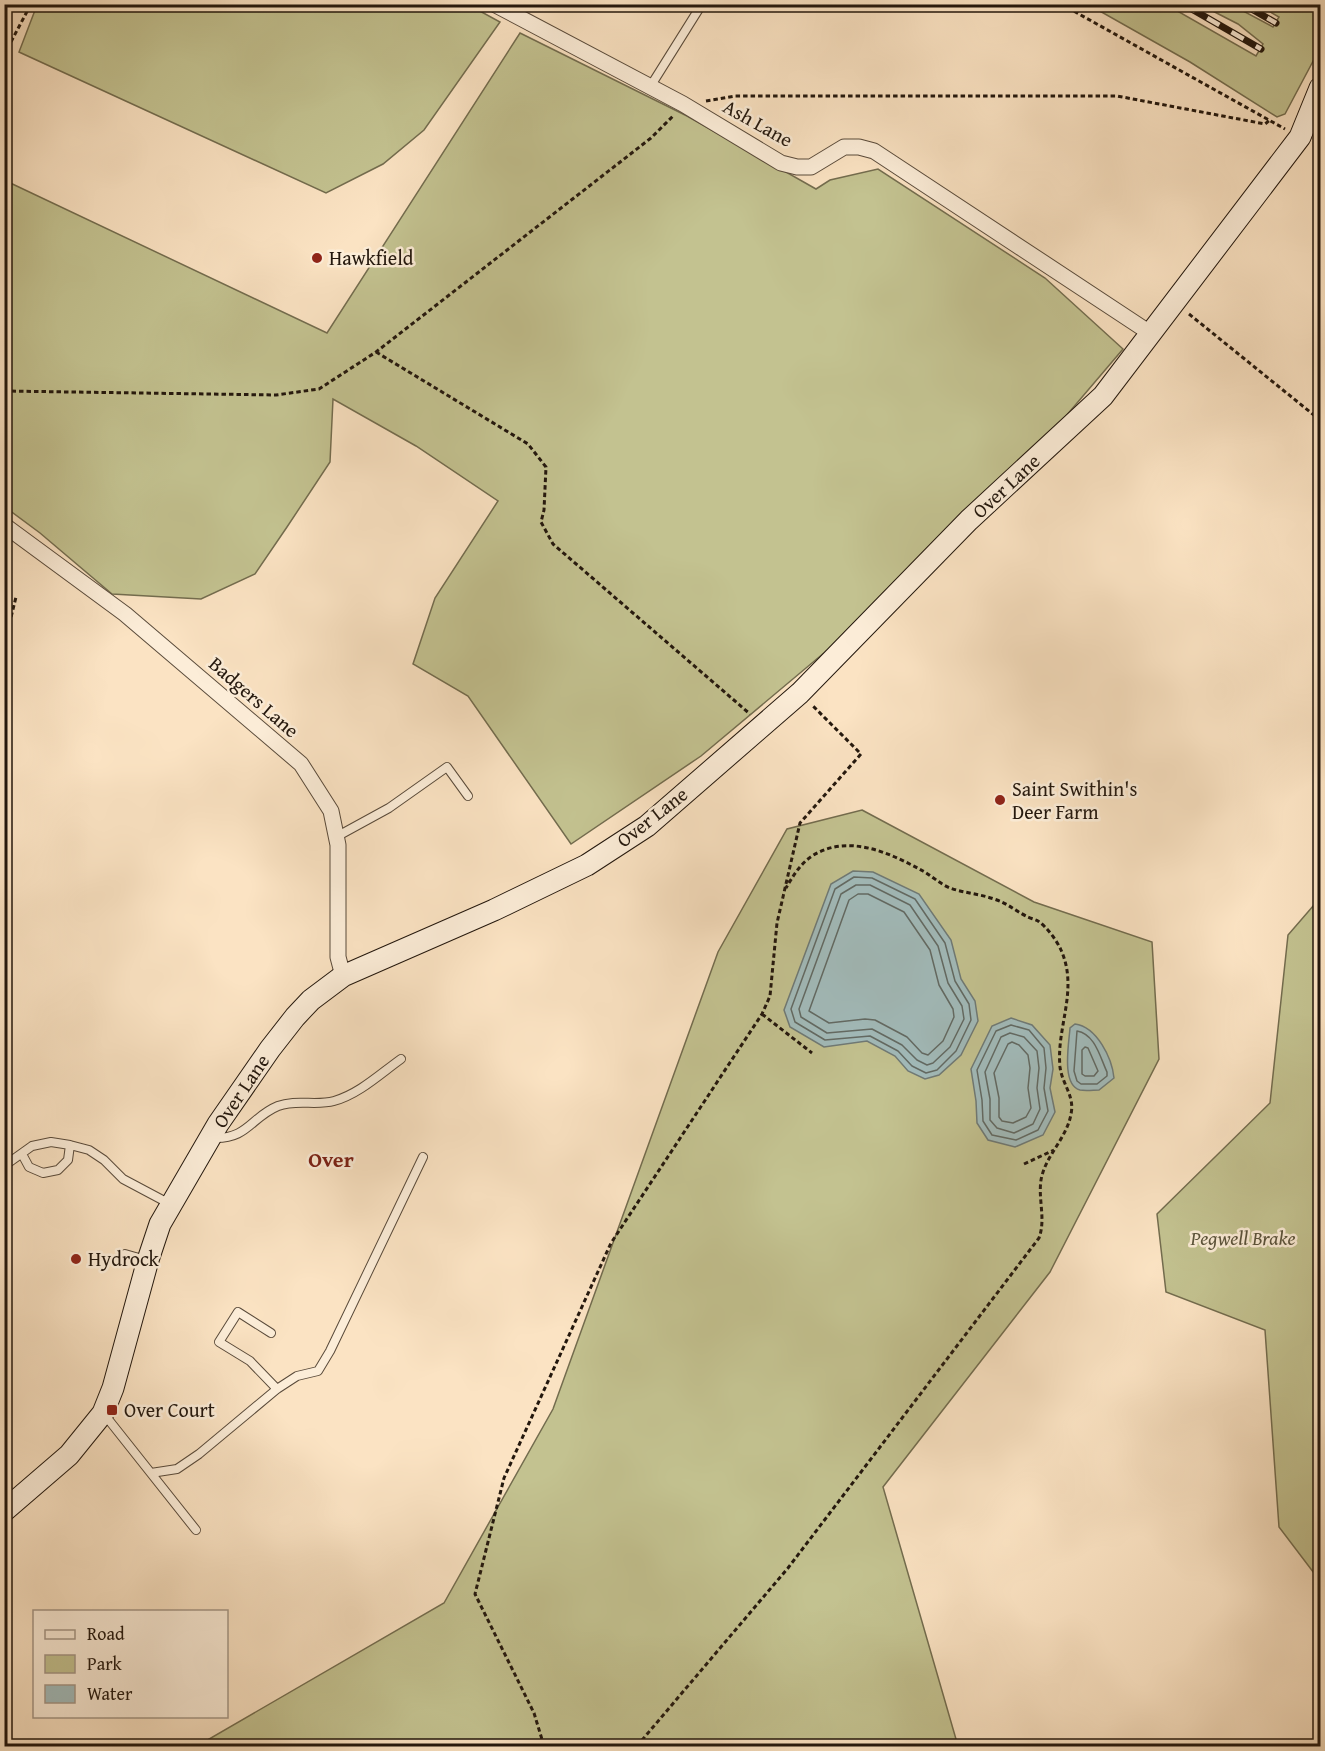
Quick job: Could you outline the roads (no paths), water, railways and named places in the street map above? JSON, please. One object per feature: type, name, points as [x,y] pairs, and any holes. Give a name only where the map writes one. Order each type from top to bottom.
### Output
[{"type":"street","name":"Ash Lane","points":[[494,4],[682,104],[781,163],[810,167],[844,147],[859,147],[874,151],[1150,333]]},
{"type":"street","name":"Over Lane","points":[[4,1511],[69,1455],[103,1413],[113,1388],[147,1260],[160,1224],[210,1138],[270,1049],[295,1017],[312,1000],[343,976],[494,910],[586,865],[647,826],[800,693],[969,520],[1103,396],[1300,137],[1320,88]]},
{"type":"street","name":"Badgers Lane","points":[[4,525],[125,614],[301,764],[331,811],[338,845],[338,957],[343,976]]},
{"type":"lane","points":[[650,87],[702,4]]},
{"type":"lane","points":[[336,837],[388,808],[447,766],[468,796]]},
{"type":"lane","points":[[210,1138],[232,1138],[241,1134],[269,1110],[281,1105],[335,1101],[363,1087],[401,1059]]},
{"type":"lane","points":[[4,1166],[32,1146],[51,1142],[70,1145],[89,1150],[104,1160],[123,1179],[171,1204]]},
{"type":"lane","points":[[22,1154],[29,1167],[43,1173],[50,1172],[57,1170],[68,1160],[70,1145]]},
{"type":"lane","points":[[151,1473],[177,1469],[199,1454],[277,1389],[297,1376],[318,1371],[330,1351],[423,1157]]},
{"type":"lane","points":[[125,1254],[147,1260]]},
{"type":"lane","points":[[271,1333],[238,1312],[219,1342],[250,1361],[277,1389]]},
{"type":"lane","points":[[103,1413],[196,1530]]},
{"type":"water","points":[[853,871],[873,872],[919,894],[951,940],[961,979],[975,1001],[978,1021],[961,1055],[939,1075],[925,1079],[908,1071],[895,1056],[867,1041],[824,1047],[790,1027],[784,1010],[831,884]]},
{"type":"water","points":[[1011,1018],[1032,1025],[1050,1045],[1053,1069],[1050,1088],[1055,1112],[1043,1135],[1015,1147],[988,1140],[977,1123],[971,1069],[992,1026]]},
{"type":"water","points":[[1075,1024],[1090,1031],[1107,1053],[1114,1078],[1099,1090],[1080,1090],[1074,1087],[1070,1080],[1068,1043],[1070,1028]]},
{"type":"railway","points":[[1183,4],[1261,49]]},
{"type":"railway","points":[[1243,4],[1276,23]]},
{"type":"place","name":"Hawkfield","points":[[317,258]]},
{"type":"place","name":"Saint Swithin's Deer Farm","points":[[1000,800]]},
{"type":"place","name":"Hydrock","points":[[76,1259]]},
{"type":"place","name":"Over Court","points":[[112,1410]]},
{"type":"district","name":"Over","points":[[331,1159]]},
{"type":"park label","name":"Pegwell Brake","points":[[1243,1238]]}]
